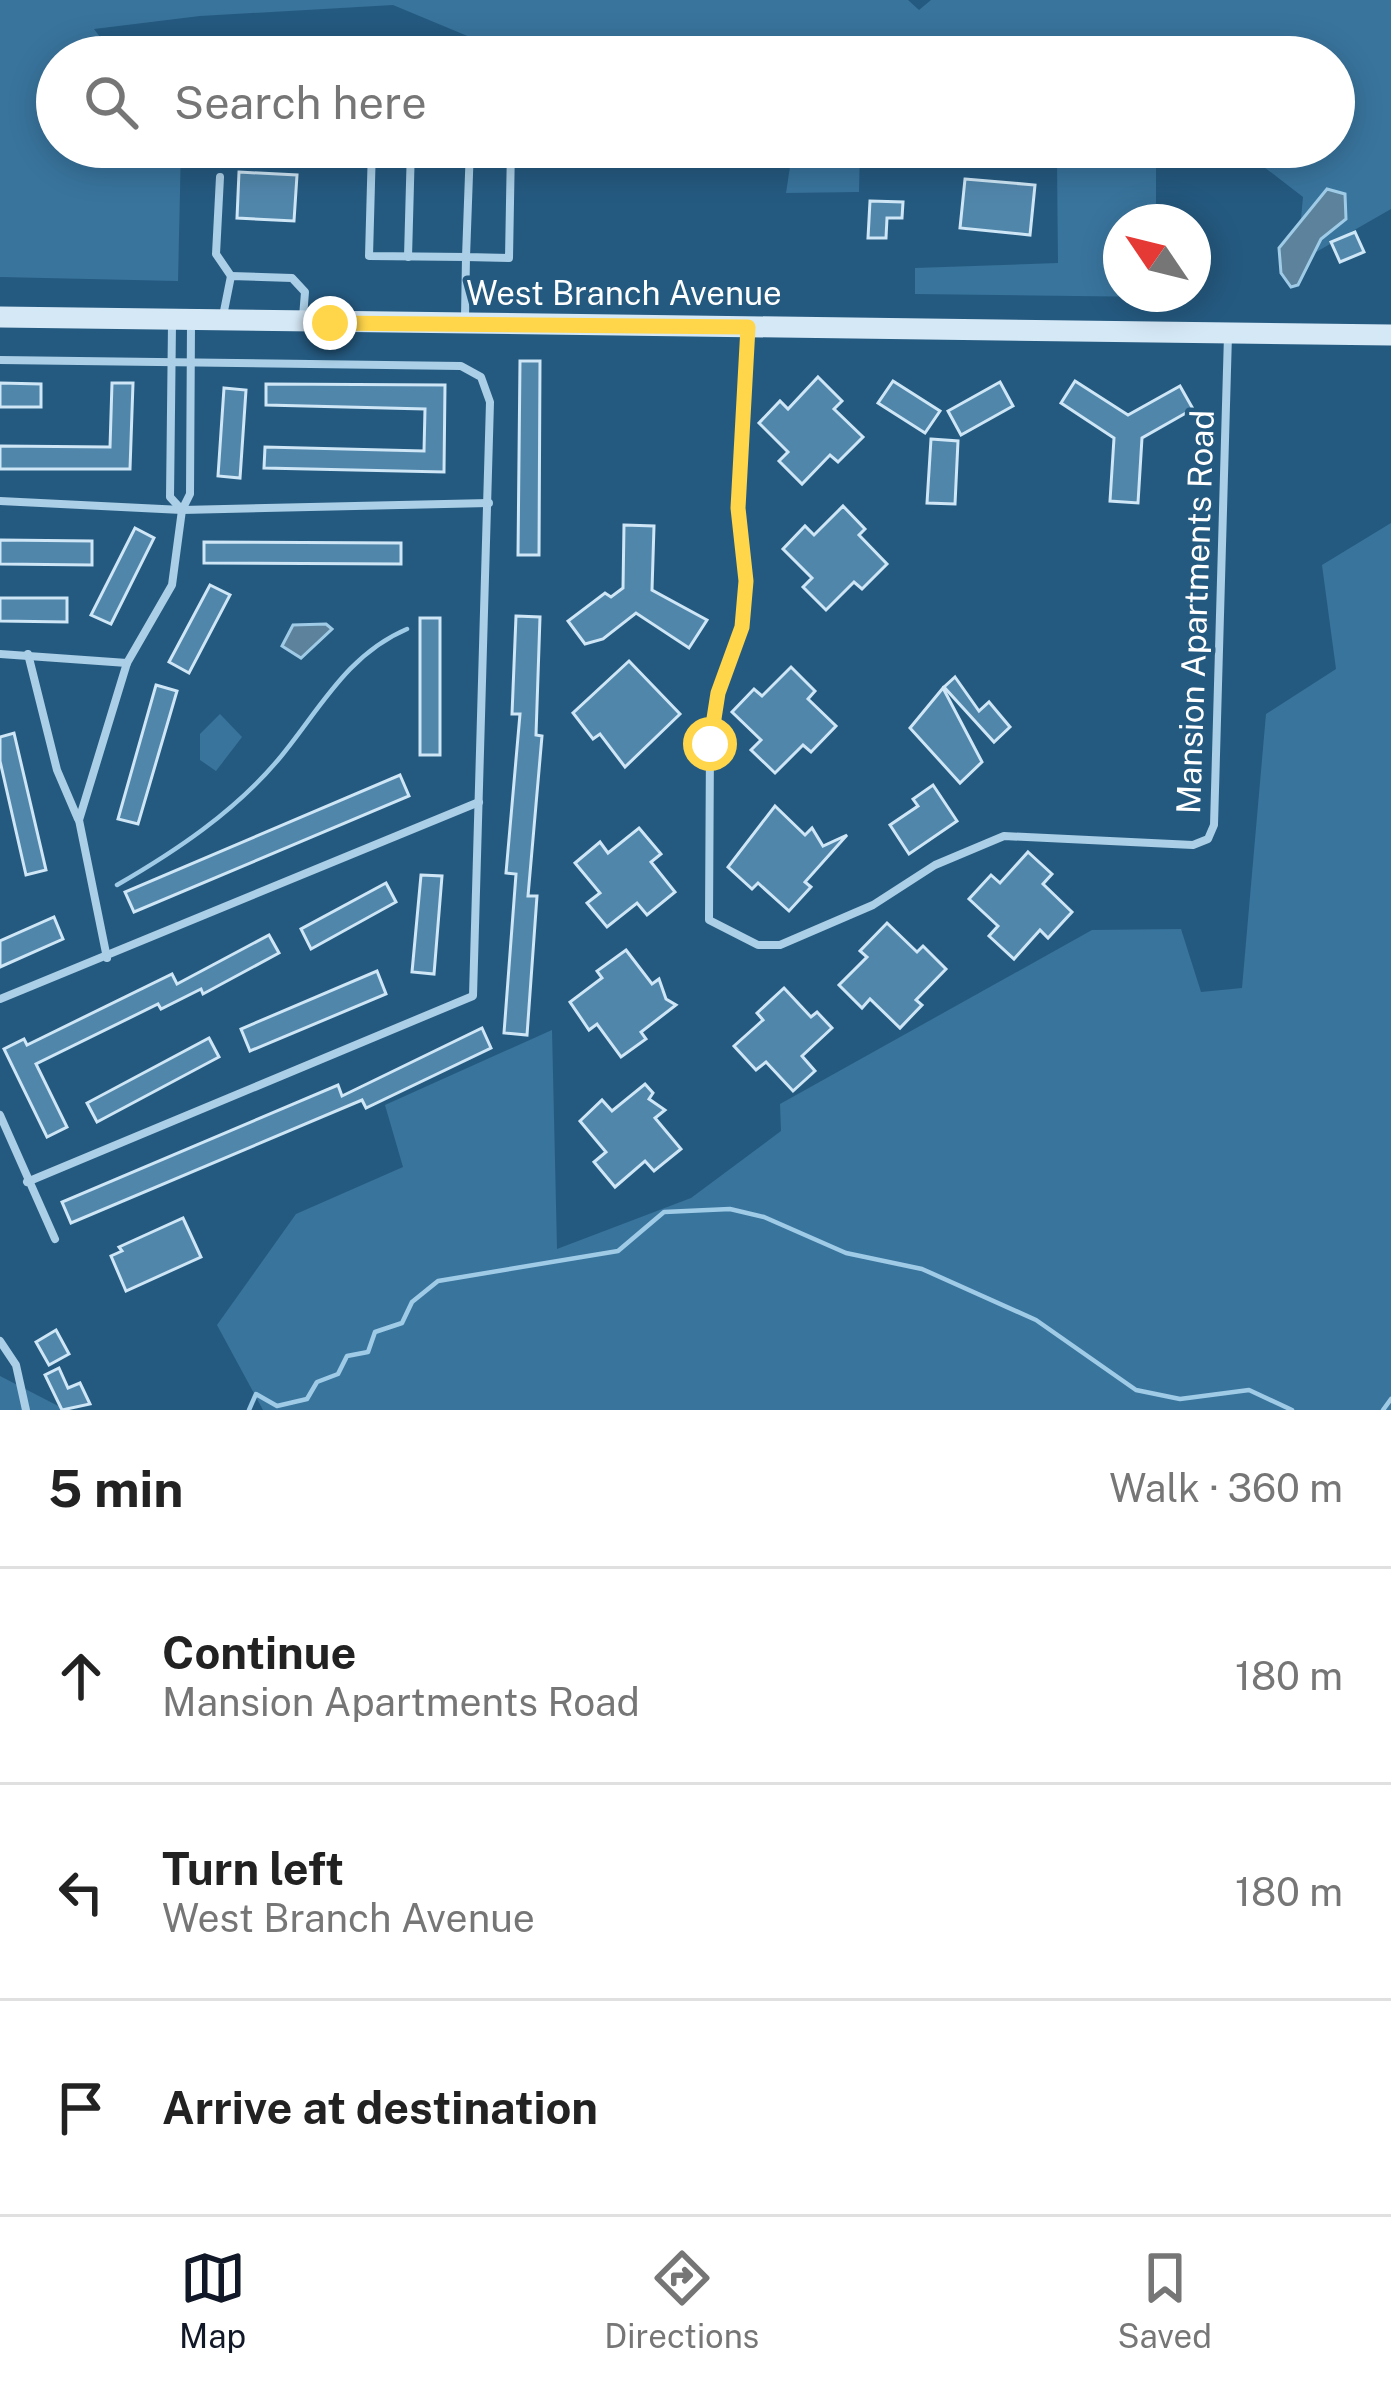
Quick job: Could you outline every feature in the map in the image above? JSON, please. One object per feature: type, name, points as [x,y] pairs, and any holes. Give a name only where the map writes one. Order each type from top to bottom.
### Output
[{"type":"street","name":"West Branch Avenue","points":[[0,317],[182,323],[1391,335]]},
{"type":"lane","points":[[371,168],[369,256],[508,258],[510,168]]},
{"type":"lane","points":[[408,256],[410,168]]},
{"type":"lane","points":[[464,326],[469,168]]},
{"type":"lane","points":[[220,177],[216,254],[231,276],[222,323]]},
{"type":"lane","points":[[231,276],[292,278],[300,283],[303,323]]},
{"type":"lane","points":[[182,323],[171,364],[170,496],[182,510]]},
{"type":"lane","points":[[79,820],[127,663],[172,585],[182,510],[190,494],[191,364],[182,323]]},
{"type":"lane","name":"Mansion Apartments Road","points":[[748,327],[738,508],[746,581],[742,627],[718,693],[710,744],[709,920],[758,945],[780,945],[872,905],[988,839],[1193,845],[1208,838],[1214,825],[1228,334]]},
{"type":"lane","points":[[0,360],[461,367],[481,377],[490,402],[473,996],[27,1182]]},
{"type":"lane","points":[[0,501],[182,510],[489,503]]},
{"type":"lane","points":[[0,654],[127,663]]},
{"type":"lane","points":[[28,654],[57,770],[79,820],[107,958]]},
{"type":"lane","points":[[0,999],[479,802]]},
{"type":"lane","points":[[0,1115],[55,1239]]},
{"type":"lane","points":[[0,1341],[16,1365],[26,1410]]},
{"type":"shaded area","points":[[0,0],[908,0],[919,10],[931,0],[1391,0],[1391,209],[1297,263],[1303,197],[1265,168],[1355,168],[1355,36],[468,36],[393,5],[200,16],[94,29],[99,36],[36,36],[36,168],[181,168],[178,281],[0,277]]},
{"type":"shaded area","points":[[790,168],[860,168],[859,192],[786,193]]},
{"type":"shaded area","points":[[1057,168],[1156,168],[1156,204],[1103,204],[1103,296],[915,294],[915,268],[1058,263]]},
{"type":"shaded area","points":[[1327,189],[1345,194],[1346,219],[1321,239],[1298,285],[1291,287],[1281,273],[1279,248]]},
{"type":"shaded area","points":[[1391,523],[1391,1410],[263,1410],[217,1325],[296,1214],[403,1167],[385,1105],[552,1030],[557,1249],[691,1198],[781,1131],[780,1104],[1092,930],[1181,929],[1201,992],[1242,988],[1266,714],[1336,669],[1322,565]]},
{"type":"shaded area","points":[[326,624],[332,629],[301,658],[282,646],[293,625]]},
{"type":"shaded area","points":[[220,714],[242,737],[216,771],[200,760],[200,734]]},
{"type":"shaded area","points":[[0,1376],[66,1410],[0,1410]]},
{"type":"building","points":[[239,172],[297,175],[294,221],[237,218]]},
{"type":"building","points":[[965,179],[1035,185],[1030,235],[960,228]]},
{"type":"building","points":[[870,201],[903,202],[902,218],[887,218],[886,238],[868,238]]},
{"type":"building","points":[[1355,232],[1364,252],[1340,262],[1331,242]]},
{"type":"building","points":[[520,361],[540,361],[539,555],[518,555]]},
{"type":"building","points":[[818,377],[842,401],[834,409],[863,437],[838,462],[830,455],[802,484],[779,461],[788,452],[759,423],[780,401],[788,409]]},
{"type":"building","points":[[893,381],[940,411],[925,433],[878,403]]},
{"type":"building","points":[[1075,381],[1128,415],[1180,386],[1193,409],[1142,438],[1138,503],[1110,501],[1114,438],[1061,403]]},
{"type":"building","points":[[1000,382],[1013,406],[961,435],[948,411]]},
{"type":"building","points":[[0,383],[41,384],[41,407],[0,407]]},
{"type":"building","points":[[112,383],[133,383],[130,469],[0,469],[0,446],[110,447]]},
{"type":"building","points":[[266,384],[445,385],[444,472],[264,468],[265,447],[424,451],[425,409],[266,405]]},
{"type":"building","points":[[224,388],[246,390],[240,478],[218,476]]},
{"type":"building","points":[[931,439],[958,441],[955,504],[927,503]]},
{"type":"building","points":[[843,506],[865,529],[859,535],[887,564],[862,589],[854,582],[826,610],[803,587],[812,578],[783,549],[805,526],[814,535]]},
{"type":"building","points":[[624,525],[654,526],[652,590],[707,620],[689,648],[636,613],[603,639],[585,644],[568,621],[605,593],[611,597],[623,588]]},
{"type":"building","points":[[135,528],[154,538],[111,624],[91,615]]},
{"type":"building","points":[[0,540],[92,541],[92,565],[0,564]]},
{"type":"building","points":[[204,542],[401,543],[401,564],[204,563]]},
{"type":"building","points":[[210,585],[230,595],[189,673],[169,662]]},
{"type":"building","points":[[0,598],[67,598],[67,622],[0,621]]},
{"type":"building","points":[[516,616],[540,617],[536,735],[542,736],[528,896],[537,896],[527,1035],[504,1033],[516,874],[506,873],[520,714],[512,714]]},
{"type":"building","points":[[420,618],[440,618],[440,755],[420,755]]},
{"type":"building","points":[[629,661],[680,714],[625,767],[600,734],[593,739],[573,713]]},
{"type":"building","points":[[791,667],[815,691],[808,699],[836,726],[811,752],[803,745],[775,773],[751,750],[761,740],[732,712],[754,689],[762,696]]},
{"type":"building","points":[[955,677],[979,711],[989,702],[1010,727],[994,742],[944,687]]},
{"type":"building","points":[[156,685],[177,691],[138,824],[118,819]]},
{"type":"building","points":[[943,688],[982,762],[960,783],[910,728]]},
{"type":"building","points":[[14,733],[46,870],[26,875],[0,761],[0,737]]},
{"type":"building","points":[[400,775],[409,796],[134,912],[125,892]]},
{"type":"building","points":[[933,785],[957,821],[909,854],[890,825],[918,806],[913,799]]},
{"type":"building","points":[[775,806],[805,835],[812,828],[823,846],[847,835],[805,882],[811,887],[789,911],[758,883],[752,889],[728,867]]},
{"type":"building","points":[[639,828],[661,854],[651,862],[675,892],[647,915],[637,903],[607,927],[587,903],[600,893],[575,863],[600,842],[608,853]]},
{"type":"building","points":[[1028,852],[1052,874],[1043,884],[1072,912],[1048,938],[1040,930],[1014,959],[989,936],[998,926],[969,899],[991,875],[1000,883]]},
{"type":"building","points":[[421,875],[442,876],[434,974],[412,972]]},
{"type":"building","points":[[386,883],[396,902],[311,949],[301,929]]},
{"type":"building","points":[[54,917],[63,939],[0,967],[0,941]]},
{"type":"building","points":[[887,923],[917,952],[923,946],[946,969],[916,1000],[922,1005],[900,1028],[870,999],[862,1008],[839,985],[867,957],[860,951]]},
{"type":"building","points":[[269,935],[279,953],[203,994],[201,989],[161,1009],[158,1004],[36,1064],[67,1127],[47,1137],[4,1049],[24,1039],[27,1045],[172,974],[177,984]]},
{"type":"building","points":[[626,950],[652,984],[659,979],[666,999],[676,1005],[641,1032],[646,1039],[621,1057],[597,1024],[589,1030],[570,1002],[602,978],[597,971]]},
{"type":"building","points":[[377,971],[386,994],[250,1051],[241,1029]]},
{"type":"building","points":[[784,988],[811,1017],[817,1012],[832,1028],[802,1056],[815,1071],[793,1091],[766,1062],[756,1070],[734,1046],[763,1020],[757,1013]]},
{"type":"building","points":[[482,1028],[491,1048],[366,1108],[362,1100],[71,1223],[62,1202],[338,1085],[342,1096]]},
{"type":"building","points":[[209,1038],[219,1057],[97,1122],[87,1103]]},
{"type":"building","points":[[645,1084],[653,1093],[649,1099],[665,1110],[655,1118],[681,1149],[654,1171],[645,1161],[615,1187],[594,1162],[606,1152],[580,1121],[602,1100],[612,1111]]},
{"type":"building","points":[[183,1218],[201,1257],[126,1291],[111,1256],[122,1251],[119,1247]]},
{"type":"building","points":[[56,1330],[69,1354],[49,1365],[36,1342]]},
{"type":"building","points":[[59,1368],[68,1388],[80,1383],[90,1404],[62,1410],[45,1375]]},
{"type":"waterway","points":[[117,885],[182,844],[243,797],[350,669],[407,629]]},
{"type":"waterway","points":[[249,1410],[256,1394],[277,1406],[307,1399],[317,1382],[338,1374],[347,1356],[368,1352],[375,1332],[402,1323],[412,1302],[438,1281],[618,1251],[664,1212],[730,1209],[764,1217],[846,1253],[922,1269],[1036,1320],[1136,1390],[1180,1399],[1249,1390],[1292,1410]]},
{"type":"waterway","points":[[1383,1410],[1391,1399]]},
{"type":"route","points":[[330,323],[748,327],[738,508],[746,581],[742,627],[718,693],[710,744]]}]
